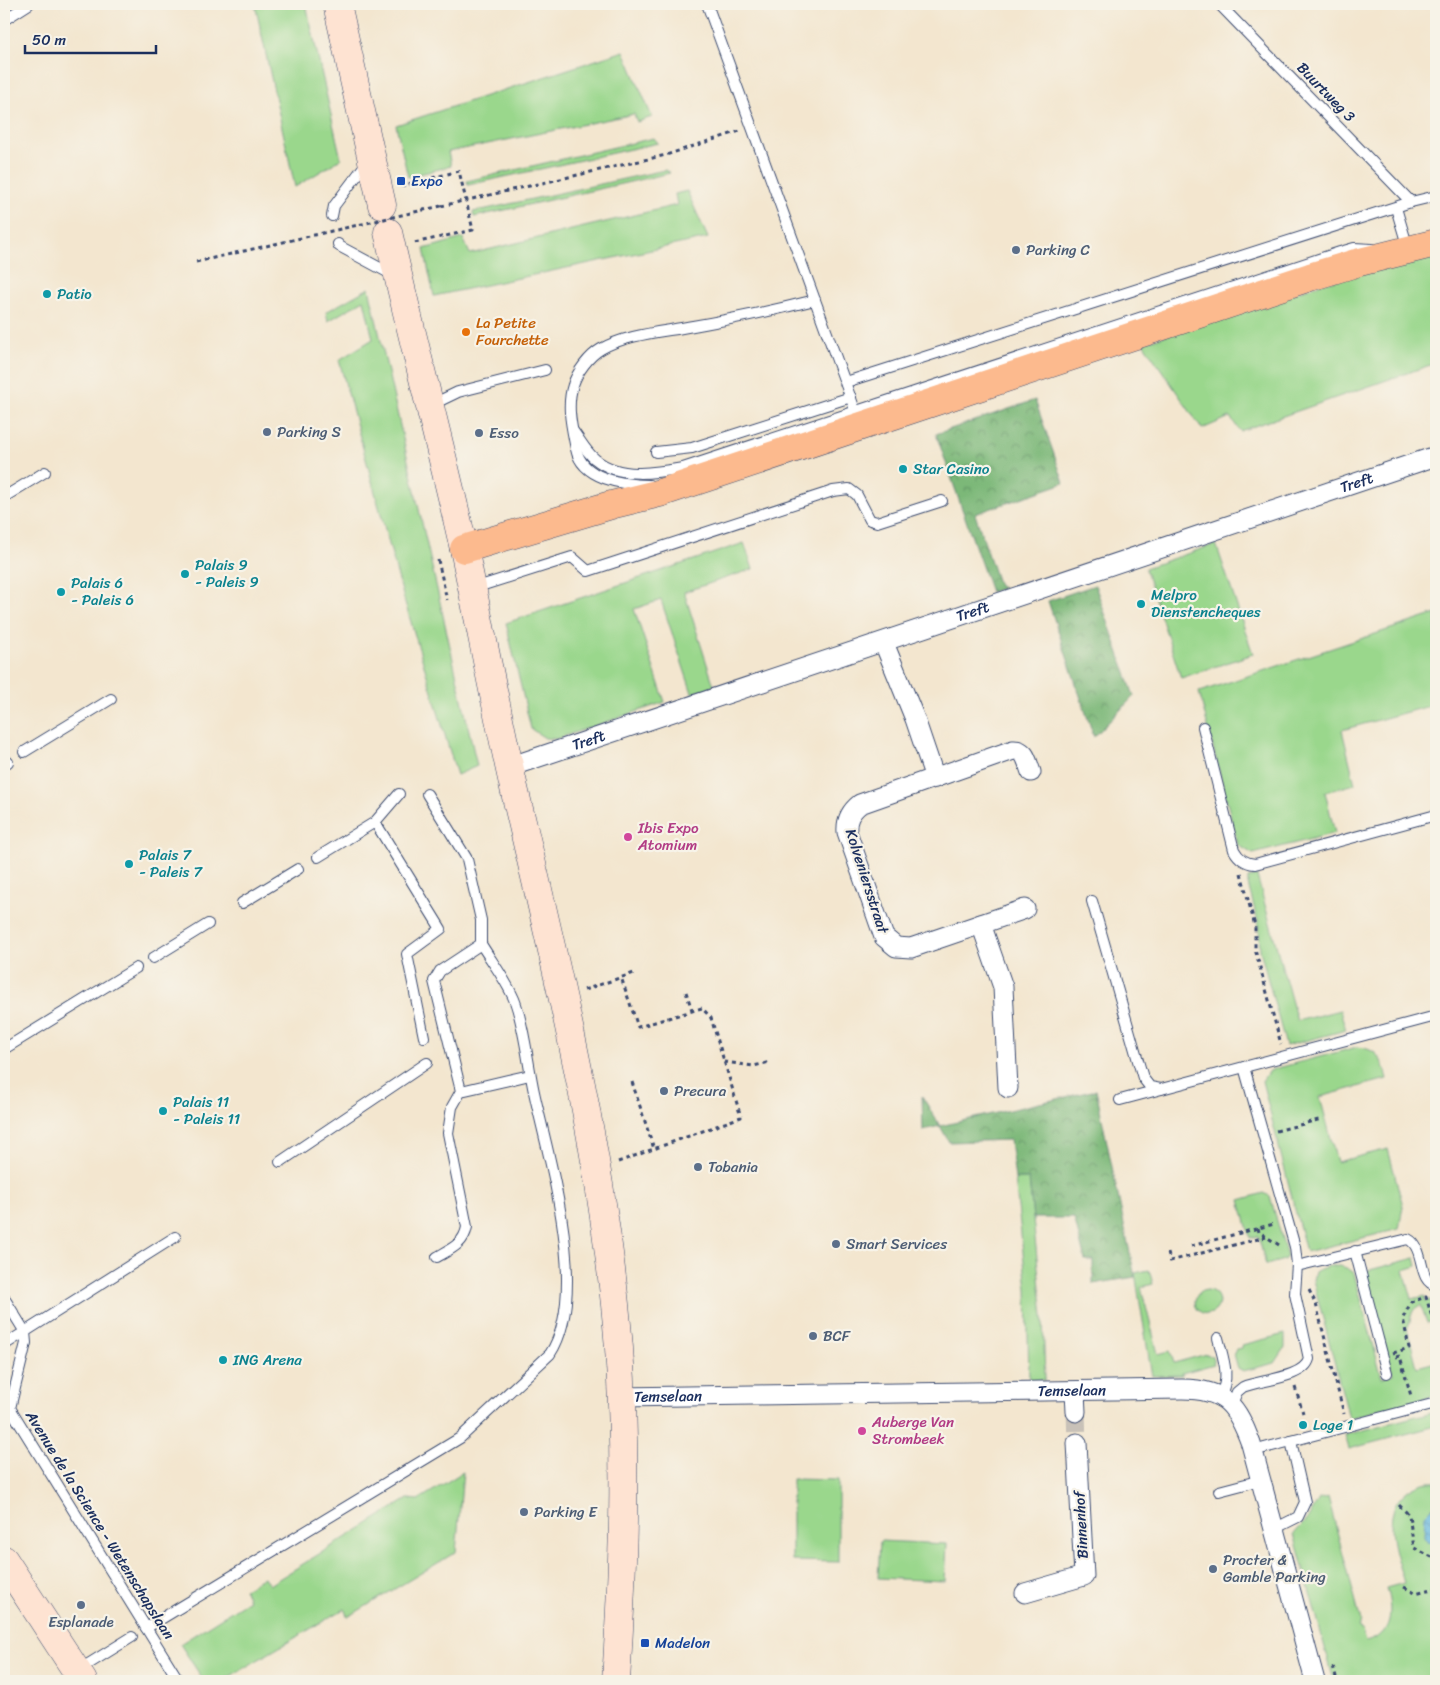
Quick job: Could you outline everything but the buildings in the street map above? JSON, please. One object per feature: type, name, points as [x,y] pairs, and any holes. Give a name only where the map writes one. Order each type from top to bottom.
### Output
[{"type":"highway","points":[[464,550],[611,505],[660,494],[859,420],[1310,277],[1436,243]]},
{"type":"main road","points":[[337,4],[382,205]]},
{"type":"main road","points":[[388,232],[428,407],[464,550],[510,767],[553,952],[601,1188],[619,1349],[623,1529],[616,1681]]},
{"type":"main road","points":[[4,1560],[80,1676]]},
{"type":"street","name":"Treft","points":[[510,767],[1436,456]]},
{"type":"street","points":[[884,642],[915,719],[935,778]]},
{"type":"street","name":"Kolveniersstraat","points":[[1025,909],[911,948],[903,949],[889,943],[884,937],[847,832],[848,817],[860,804],[1016,750],[1024,754],[1031,772]]},
{"type":"street","points":[[981,924],[1003,988],[1008,1088]]},
{"type":"street","name":"Temselaan","points":[[620,1397],[1193,1389],[1204,1390],[1226,1400]]},
{"type":"street","points":[[1075,1392],[1076,1412]]},
{"type":"street","points":[[1226,1400],[1242,1420],[1253,1451],[1315,1681]]},
{"type":"street","name":"Binnenhof","points":[[1025,1593],[1084,1576],[1077,1443]]},
{"type":"lane","points":[[4,20],[29,4]]},
{"type":"lane","points":[[573,431],[595,459],[609,467],[623,472],[661,472],[711,461],[859,420],[707,4]]},
{"type":"lane","name":"Buurtweg 3","points":[[1219,4],[1412,202]]},
{"type":"lane","points":[[332,216],[334,206],[371,156]]},
{"type":"lane","points":[[846,382],[1436,196]]},
{"type":"lane","points":[[1396,208],[1405,251]]},
{"type":"lane","points":[[338,244],[398,278]]},
{"type":"lane","points":[[687,483],[632,485],[616,482],[586,467],[577,454],[570,402],[573,385],[583,366],[600,350],[629,338],[761,314],[816,300]]},
{"type":"lane","points":[[428,407],[458,392],[545,370]]},
{"type":"lane","points":[[656,452],[692,448],[851,397]]},
{"type":"lane","points":[[4,497],[45,472]]},
{"type":"lane","points":[[472,588],[572,557],[588,571],[833,491],[849,490],[857,496],[870,520],[877,522],[942,501]]},
{"type":"lane","points":[[24,752],[110,699]]},
{"type":"lane","points":[[1203,727],[1234,850],[1242,860],[1255,864],[1436,815]]},
{"type":"lane","points":[[318,856],[375,822],[399,794]]},
{"type":"lane","points":[[146,1628],[460,1438],[550,1354],[558,1342],[565,1311],[563,1230],[515,1001],[481,944],[481,920],[467,859],[427,794]]},
{"type":"lane","points":[[375,822],[441,930],[407,954],[424,1037]]},
{"type":"lane","points":[[242,903],[298,869]]},
{"type":"lane","points":[[1092,901],[1143,1078],[1150,1087],[1162,1089]]},
{"type":"lane","points":[[153,958],[208,924]]},
{"type":"lane","points":[[437,1257],[460,1243],[465,1236],[467,1227],[448,1133],[452,1107],[461,1091],[434,981],[440,971],[481,944]]},
{"type":"lane","points":[[4,1049],[136,968]]},
{"type":"lane","points":[[1120,1100],[1436,1016]]},
{"type":"lane","points":[[280,1162],[427,1063]]},
{"type":"lane","points":[[1226,1400],[1243,1387],[1301,1371],[1308,1364],[1308,1353],[1295,1294],[1297,1257],[1244,1067]]},
{"type":"lane","points":[[461,1091],[530,1075]]},
{"type":"lane","points":[[4,1345],[175,1237]]},
{"type":"lane","points":[[1296,1271],[1355,1251],[1408,1239],[1416,1245],[1428,1282],[1436,1285]]},
{"type":"lane","points":[[1355,1251],[1388,1373]]},
{"type":"lane","points":[[4,1298],[25,1332]]},
{"type":"lane","name":"Avenue de la Science - Wetenschapslaan","points":[[25,1332],[26,1343],[10,1408],[179,1681]]},
{"type":"lane","points":[[1218,1338],[1226,1372],[1226,1400]]},
{"type":"lane","points":[[1253,1451],[1436,1403]]},
{"type":"lane","points":[[1274,1529],[1293,1522],[1298,1517],[1305,1502],[1291,1441]]},
{"type":"lane","points":[[1220,1491],[1261,1480]]},
{"type":"lane","points":[[80,1676],[132,1637]]},
{"type":"path","points":[[196,262],[666,154],[752,127]]},
{"type":"path","points":[[401,186],[460,171],[473,230],[414,243]]},
{"type":"path","points":[[438,560],[447,600]]},
{"type":"path","points":[[1234,850],[1255,926],[1255,949],[1285,1056]]},
{"type":"path","points":[[584,990],[637,972]]},
{"type":"path","points":[[618,1162],[742,1117],[711,1018],[702,1008],[638,1027],[621,977]]},
{"type":"path","points":[[686,992],[692,1010]]},
{"type":"path","points":[[724,1062],[754,1066],[770,1062]]},
{"type":"path","points":[[632,1082],[654,1149]]},
{"type":"path","points":[[1263,1135],[1322,1119]]},
{"type":"path","points":[[1191,1246],[1287,1220]]},
{"type":"path","points":[[1258,1228],[1259,1232],[1279,1245]]},
{"type":"path","points":[[1168,1253],[1170,1261],[1266,1237]]},
{"type":"path","points":[[1296,1271],[1316,1304],[1348,1426]]},
{"type":"path","points":[[1414,1409],[1400,1356],[1394,1357],[1394,1352],[1409,1348],[1403,1318],[1411,1302],[1426,1297],[1432,1317]]},
{"type":"path","points":[[1295,1387],[1303,1413]]},
{"type":"path","points":[[1398,1505],[1408,1515],[1414,1548],[1436,1559]]},
{"type":"path","points":[[1404,1587],[1415,1593],[1427,1592],[1436,1588]]},
{"type":"path","points":[[1334,1667],[1337,1681]]},
{"type":"green space","points":[[255,4],[306,4],[341,159],[295,187]]},
{"type":"green space","points":[[624,51],[652,117],[637,122],[634,114],[448,152],[451,166],[408,177],[396,125]]},
{"type":"green space","points":[[654,138],[658,143],[468,185],[467,181]]},
{"type":"green space","points":[[665,170],[670,173],[474,217],[473,212]]},
{"type":"green space","points":[[687,191],[708,238],[434,296],[424,249],[463,238],[470,254],[677,205],[675,194]]},
{"type":"green space","points":[[1436,254],[1436,363],[1240,431],[1230,417],[1202,429],[1143,343],[1324,283]]},
{"type":"green space","points":[[369,288],[477,766],[457,775],[404,599],[339,360],[373,339],[364,300],[328,321],[326,312]]},
{"type":"green space","points":[[1035,400],[1064,483],[975,514],[999,586],[1003,588],[991,592],[936,434]]},
{"type":"green space","points":[[744,543],[753,569],[684,592],[714,686],[692,693],[661,600],[634,609],[665,702],[556,739],[545,738],[531,729],[506,623]]},
{"type":"green space","points":[[1216,544],[1253,654],[1181,678],[1145,568]]},
{"type":"green space","points":[[1095,585],[1134,696],[1094,737],[1048,601]]},
{"type":"green space","points":[[1436,614],[1436,704],[1342,730],[1355,784],[1325,792],[1335,833],[1253,854],[1238,845],[1199,692]]},
{"type":"green space","points":[[1257,876],[1297,1021],[1340,1010],[1346,1030],[1286,1046],[1260,950],[1259,926],[1248,884],[1248,878]]},
{"type":"green space","points":[[1357,1047],[1375,1053],[1381,1061],[1387,1079],[1320,1097],[1337,1162],[1388,1149],[1403,1206],[1399,1229],[1306,1252],[1262,1081],[1268,1072],[1274,1069]]},
{"type":"green space","points":[[1096,1090],[1135,1277],[1093,1284],[1093,1260],[1085,1260],[1074,1218],[1033,1218],[1029,1179],[1015,1179],[1010,1140],[949,1142],[940,1126]]},
{"type":"green space","points":[[922,1096],[940,1126],[923,1130]]},
{"type":"green space","points":[[1015,1179],[1029,1179],[1043,1317],[1045,1380],[1029,1380],[1027,1289]]},
{"type":"green space","points":[[1264,1193],[1270,1196],[1287,1256],[1284,1260],[1266,1265],[1258,1236],[1250,1238],[1240,1200]]},
{"type":"green space","points":[[1415,1258],[1417,1266],[1404,1270],[1412,1299],[1425,1296],[1426,1301],[1436,1299],[1436,1320],[1427,1323],[1421,1305],[1412,1312],[1407,1328],[1417,1367],[1436,1362],[1436,1395],[1349,1418],[1313,1280],[1315,1272],[1325,1267],[1340,1266],[1354,1273],[1382,1378],[1393,1374],[1366,1271]]},
{"type":"green space","points":[[1149,1270],[1153,1284],[1141,1287],[1158,1354],[1170,1351],[1174,1363],[1207,1354],[1212,1357],[1214,1364],[1182,1373],[1182,1375],[1152,1376],[1135,1273]]},
{"type":"green space","points":[[1207,1290],[1212,1291],[1218,1297],[1218,1307],[1212,1313],[1207,1314],[1202,1313],[1196,1307],[1195,1302],[1196,1297],[1202,1291]]},
{"type":"green space","points":[[1285,1334],[1285,1348],[1275,1363],[1243,1371],[1238,1368],[1234,1354],[1236,1349],[1242,1348],[1242,1345]]},
{"type":"green space","points":[[1436,1411],[1436,1426],[1349,1449],[1345,1435]]},
{"type":"green space","points":[[463,1472],[456,1552],[348,1617],[344,1609],[222,1681],[204,1681],[180,1644],[249,1600],[244,1589],[264,1577],[269,1585],[408,1499],[418,1500]]},
{"type":"green space","points":[[792,1479],[838,1480],[838,1562],[792,1561]]},
{"type":"green space","points":[[1436,1482],[1436,1504],[1432,1507],[1431,1542],[1436,1541],[1436,1681],[1334,1681],[1294,1534],[1309,1517],[1319,1499],[1328,1497],[1361,1622],[1358,1628],[1363,1631],[1366,1642],[1375,1639],[1382,1634],[1389,1621],[1390,1605],[1386,1588],[1404,1583],[1392,1535],[1393,1511],[1398,1500],[1407,1491],[1417,1485]]},
{"type":"green space","points":[[880,1541],[947,1544],[945,1581],[878,1578]]},
{"type":"water","points":[[1436,1504],[1436,1541],[1428,1542],[1424,1536],[1425,1515]]},
{"type":"tunnel","points":[[1076,1412],[1077,1443]]},
{"type":"place","name":"Expo","points":[[401,181]]},
{"type":"place","name":"Parking C","points":[[1016,250]]},
{"type":"place","name":"Patio","points":[[47,294]]},
{"type":"place","name":"La Petite Fourchette","points":[[466,332]]},
{"type":"place","name":"Parking S","points":[[267,432]]},
{"type":"place","name":"Esso","points":[[479,433]]},
{"type":"place","name":"Star Casino","points":[[903,469]]},
{"type":"place","name":"Palais 9 - Paleis 9","points":[[185,574]]},
{"type":"place","name":"Palais 6 - Paleis 6","points":[[61,592]]},
{"type":"place","name":"Melpro Dienstencheques","points":[[1141,604]]},
{"type":"place","name":"Ibis Expo Atomium","points":[[628,837]]},
{"type":"place","name":"Palais 7 - Paleis 7","points":[[129,864]]},
{"type":"place","name":"Precura","points":[[664,1091]]},
{"type":"place","name":"Palais 11 - Paleis 11","points":[[163,1111]]},
{"type":"place","name":"Tobania","points":[[698,1167]]},
{"type":"place","name":"Smart Services","points":[[836,1244]]},
{"type":"place","name":"BCF","points":[[813,1336]]},
{"type":"place","name":"ING Arena","points":[[223,1360]]},
{"type":"place","name":"Loge 1","points":[[1303,1425]]},
{"type":"place","name":"Auberge Van Strombeek","points":[[862,1431]]},
{"type":"place","name":"Parking E","points":[[524,1512]]},
{"type":"place","name":"Procter & Gamble Parking","points":[[1213,1569]]},
{"type":"place","name":"Esplanade","points":[[81,1605]]},
{"type":"place","name":"Madelon","points":[[645,1643]]}]
